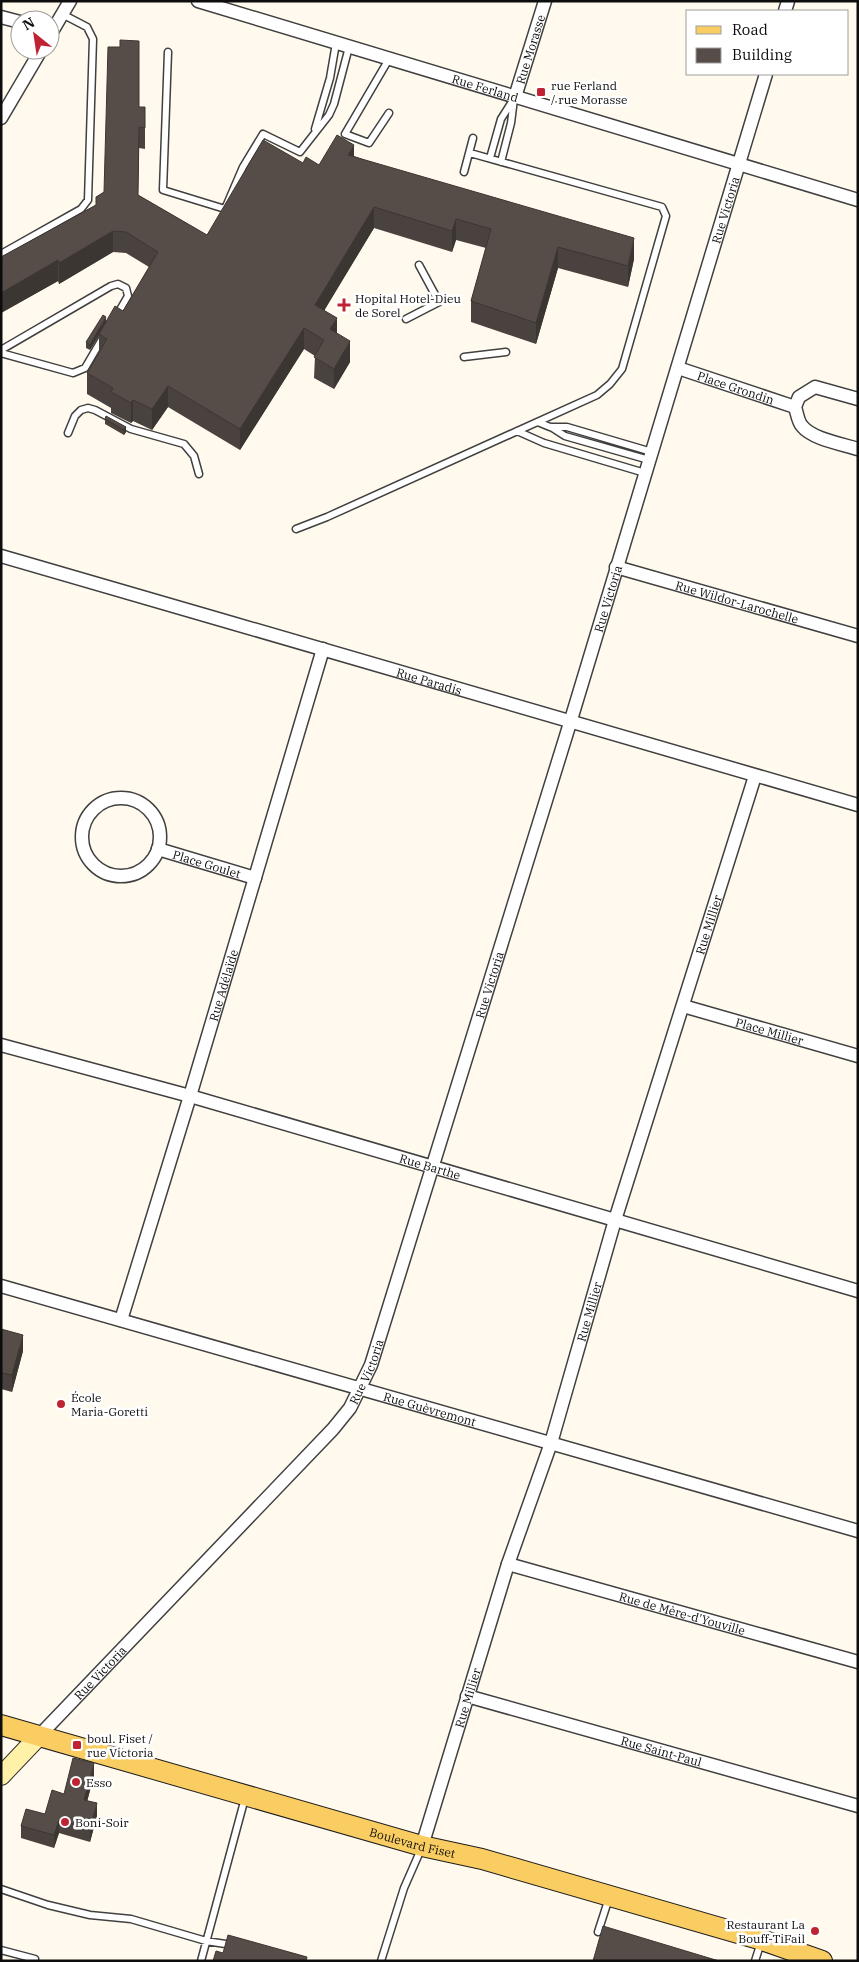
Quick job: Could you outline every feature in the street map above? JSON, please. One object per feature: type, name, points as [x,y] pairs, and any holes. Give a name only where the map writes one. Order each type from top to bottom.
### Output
[{"type":"main road","name":"Boulevard Fiset","points":[[1,1725],[245,1797],[422,1846],[482,1859],[762,1940],[822,1961]]},
{"type":"street","points":[[60,17],[70,1]]},
{"type":"street","name":"Rue Ferland","points":[[198,1],[858,200]]},
{"type":"street","name":"Rue Morasse","points":[[514,97],[545,1]]},
{"type":"street","points":[[1,118],[35,60]]},
{"type":"street","name":"Rue Victoria","points":[[1,1776],[328,1435],[346,1413],[371,1365],[434,1167],[570,723],[766,75]]},
{"type":"street","name":"Place Grondin","points":[[678,368],[795,408]]},
{"type":"street","points":[[858,399],[815,387],[799,397],[795,408],[801,426],[808,432],[823,439],[858,449]]},
{"type":"street","name":"Rue Paradis","points":[[1,556],[570,723],[858,805]]},
{"type":"street","name":"Rue Wildor-Larochelle","points":[[616,567],[858,636]]},
{"type":"street","name":"Rue Adélaïde","points":[[121,1320],[323,649]]},
{"type":"street","name":"Rue Millier","points":[[422,1846],[508,1564],[552,1443],[615,1220],[755,776]]},
{"type":"street","name":"Place Goulet","points":[[119,798],[131,799],[143,804],[152,813],[158,824],[160,837],[158,849],[152,860],[142,869],[130,874],[117,876],[105,872],[94,865],[86,854],[82,842],[83,829],[87,817],[96,807],[106,801],[119,798]]},
{"type":"street","name":"Place Goulet","points":[[158,849],[255,878]]},
{"type":"street","name":"Place Millier","points":[[682,1006],[858,1056]]},
{"type":"street","name":"Rue Barthe","points":[[1,1045],[190,1096],[858,1291]]},
{"type":"street","name":"Rue Guèvremont","points":[[1,1286],[858,1531]]},
{"type":"street","name":"Rue de Mère-d'Youville","points":[[508,1564],[858,1662]]},
{"type":"street","name":"Rue Saint-Paul","points":[[467,1696],[858,1806]]},
{"type":"lane","points":[[1,254],[81,209],[88,200],[93,39],[87,27],[62,14]]},
{"type":"lane","points":[[314,132],[330,78],[336,43]]},
{"type":"lane","points":[[168,52],[163,190],[225,209],[243,167],[263,134],[300,152],[329,115],[334,104],[349,47]]},
{"type":"lane","points":[[389,113],[369,143],[345,134],[390,59]]},
{"type":"lane","points":[[490,158],[501,119],[514,97]]},
{"type":"lane","points":[[501,162],[511,123],[514,97]]},
{"type":"lane","points":[[464,172],[473,138]]},
{"type":"lane","points":[[296,529],[327,517],[597,395],[610,384],[622,369],[666,216],[662,207],[470,153]]},
{"type":"lane","points":[[406,319],[439,302],[419,265]]},
{"type":"lane","points":[[1,351],[111,286],[118,284],[126,288],[128,296],[114,320]]},
{"type":"lane","points":[[1,351],[73,372],[85,368],[104,336]]},
{"type":"lane","points":[[464,357],[506,352]]},
{"type":"lane","points":[[68,433],[75,416],[81,410],[88,408],[95,410],[131,430],[184,444],[194,456],[200,474]]},
{"type":"lane","points":[[538,422],[550,426],[565,436],[650,456]]},
{"type":"lane","points":[[517,431],[544,443],[645,473]]},
{"type":"lane","points":[[201,1961],[245,1797]]},
{"type":"lane","points":[[381,1961],[404,1888],[422,1846]]},
{"type":"lane","points":[[1,1889],[48,1905],[90,1915],[131,1919],[206,1941],[238,1947]]},
{"type":"lane","points":[[598,1932],[610,1896]]},
{"type":"lane","points":[[755,1961],[762,1940]]},
{"type":"lane","points":[[1,1950],[34,1959]]},
{"type":"building","points":[[120,40],[139,41],[139,107],[145,107],[145,128],[139,127],[138,195],[207,235],[263,140],[303,163],[306,157],[319,165],[337,135],[354,145],[348,155],[634,238],[628,266],[558,247],[536,323],[471,301],[491,229],[456,219],[452,231],[374,207],[315,305],[337,318],[330,329],[350,341],[334,369],[314,357],[324,340],[304,328],[240,429],[168,386],[152,409],[133,400],[131,403],[111,392],[113,388],[87,373],[107,339],[99,334],[115,306],[123,311],[158,252],[126,232],[113,231],[59,263],[58,260],[1,293],[1,257],[96,205],[96,197],[104,192],[108,47],[120,47]]},
{"type":"building","points":[[103,315],[106,317],[90,345],[86,342]]},
{"type":"building","points":[[106,416],[126,427],[124,430],[105,419]]},
{"type":"building","points":[[1,1329],[23,1335],[12,1375],[1,1373]]},
{"type":"building","points":[[73,1758],[94,1763],[84,1800],[97,1803],[90,1829],[59,1820],[54,1835],[21,1826],[26,1809],[45,1814],[52,1790],[64,1794]]},
{"type":"building","points":[[603,1926],[719,1961],[593,1961]]},
{"type":"building","points":[[228,1935],[307,1957],[306,1961],[213,1961],[216,1951],[223,1953]]},
{"type":"place","name":"rue Ferland / rue Morasse","points":[[541,92]]},
{"type":"place","name":"Hopital Hotel-Dieu de Sorel","points":[[344,305]]},
{"type":"place","name":"École Maria-Goretti","points":[[61,1404]]},
{"type":"place","name":"boul. Fiset / rue Victoria","points":[[77,1745]]},
{"type":"place","name":"Esso","points":[[76,1782]]},
{"type":"place","name":"Boni-Soir","points":[[65,1822]]},
{"type":"place","name":"Restaurant La Bouff-TiFail","points":[[815,1931]]}]
